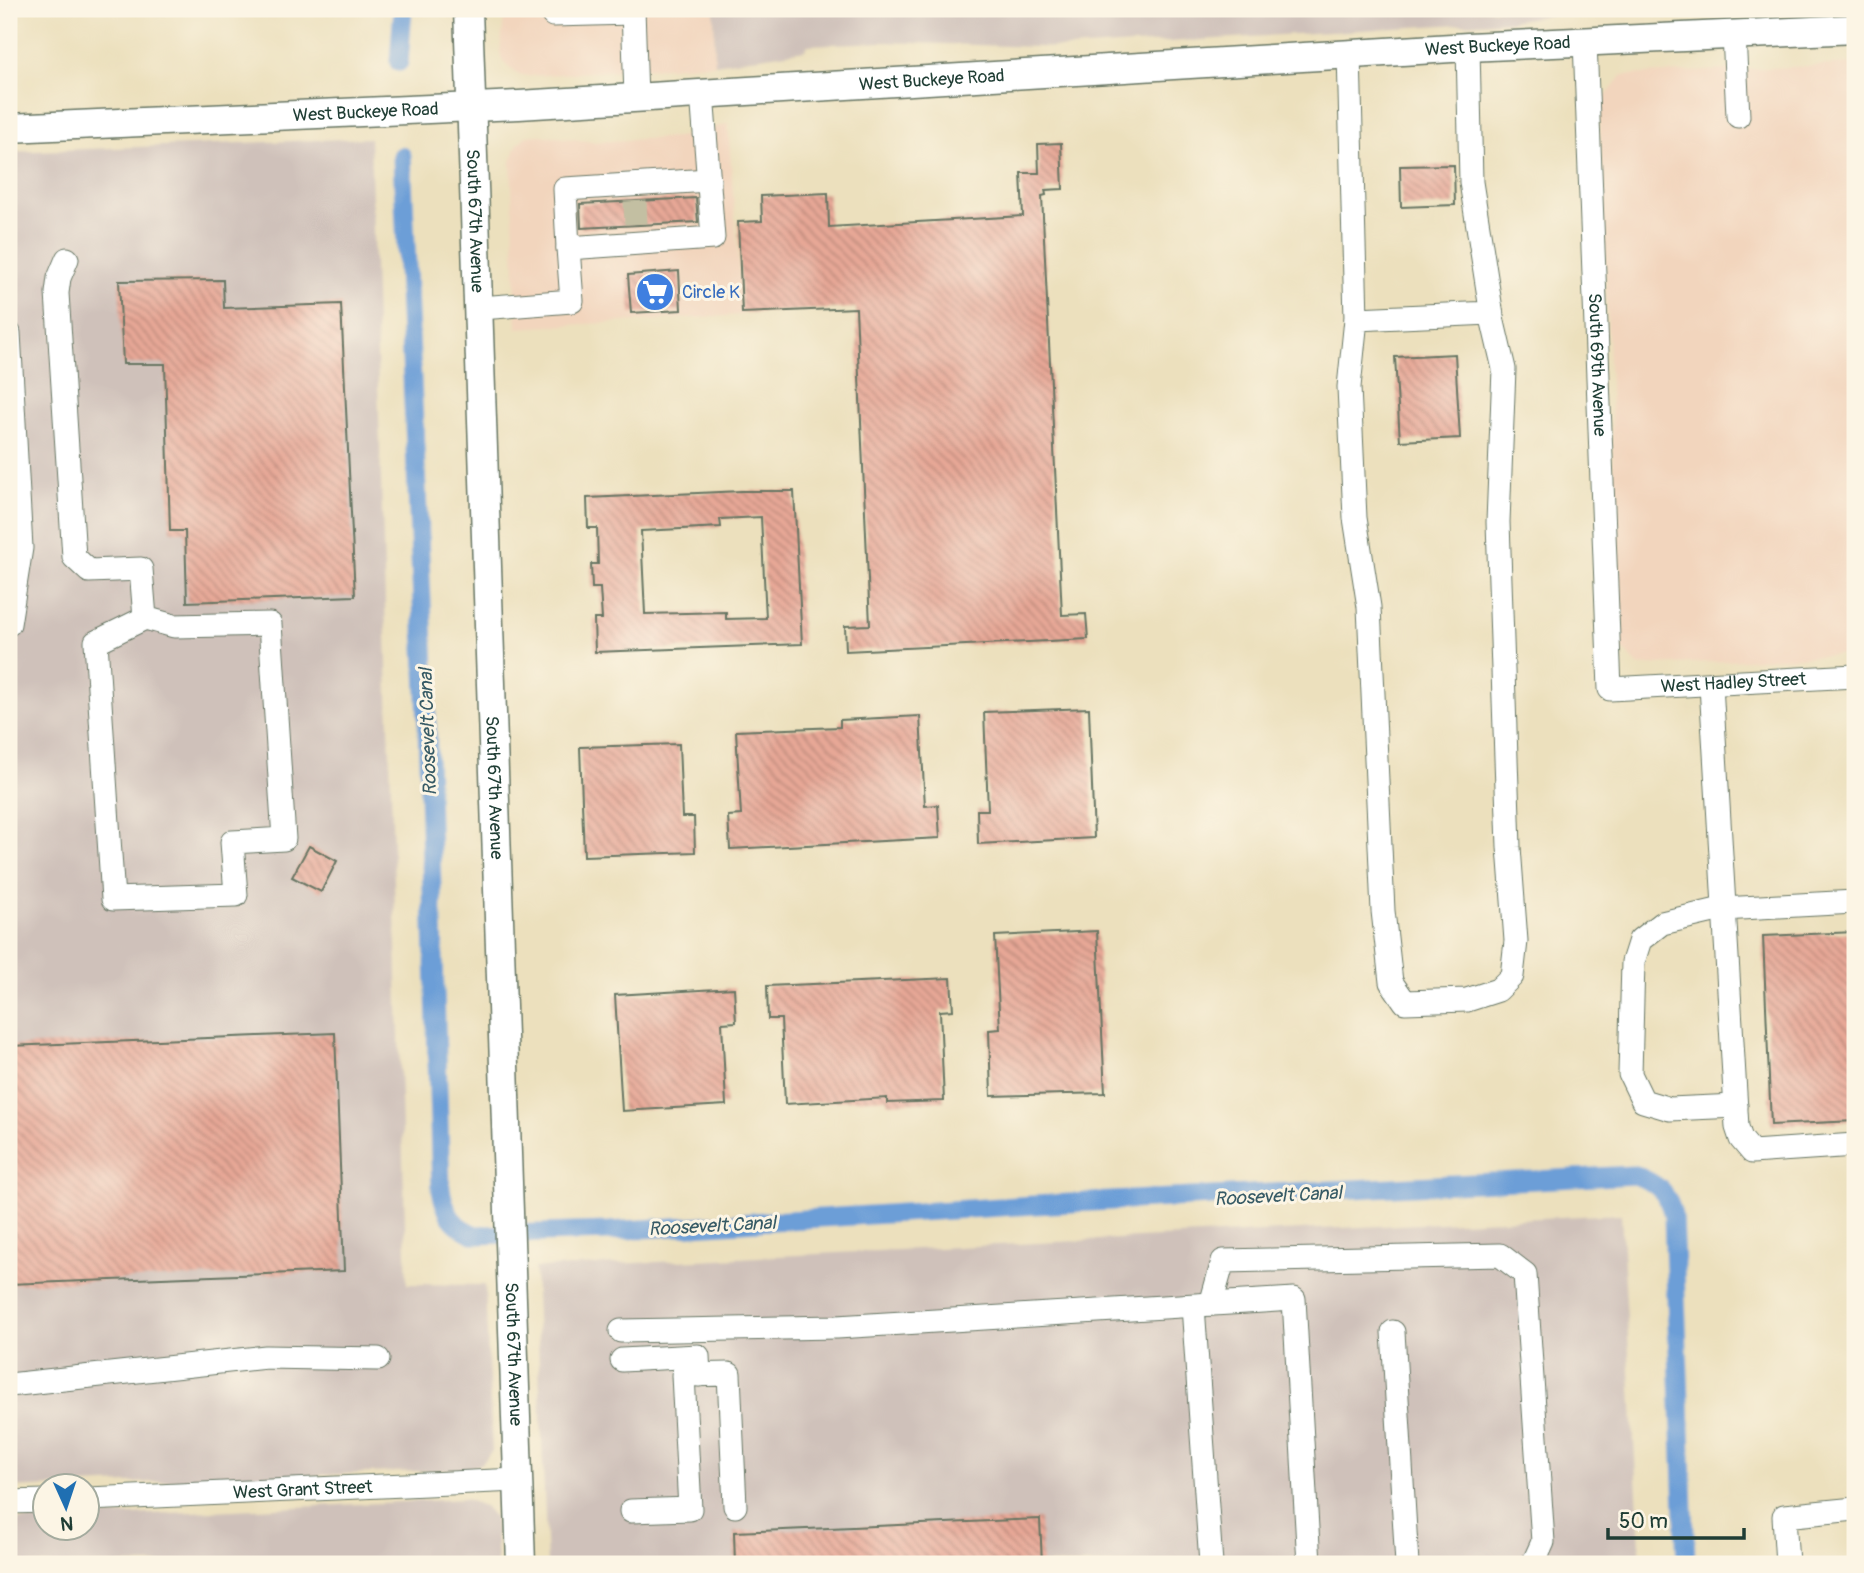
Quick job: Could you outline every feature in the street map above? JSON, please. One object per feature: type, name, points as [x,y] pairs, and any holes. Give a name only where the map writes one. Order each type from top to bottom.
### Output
[{"type":"main road","name":"South 67th Avenue","points":[[468,9],[521,1564]]},
{"type":"main road","name":"West Buckeye Road","points":[[9,128],[472,108],[1468,47],[1855,29]]},
{"type":"street","points":[[553,9],[553,15],[633,11],[636,97]]},
{"type":"street","points":[[1734,35],[1738,116]]},
{"type":"street","name":"South 69th Avenue","points":[[1585,41],[1610,689]]},
{"type":"street","points":[[1349,54],[1356,320],[1349,387],[1354,492],[1369,607],[1383,911],[1391,982],[1405,1002],[1466,1000],[1498,990],[1512,976],[1516,941],[1508,847],[1498,522],[1504,369],[1491,313],[1471,182],[1468,47]]},
{"type":"street","points":[[568,248],[637,234],[713,238],[702,93]]},
{"type":"street","points":[[480,308],[572,301],[565,189],[635,193],[709,180]]},
{"type":"street","points":[[67,259],[58,278],[57,293],[74,557],[89,571],[141,569],[145,618]]},
{"type":"street","points":[[1356,320],[1491,313]]},
{"type":"street","points":[[9,333],[21,548],[9,624]]},
{"type":"street","points":[[145,618],[174,626],[270,624],[284,839],[232,842],[236,895],[113,899],[96,642],[145,618]]},
{"type":"street","name":"West Hadley Street","points":[[1610,689],[1855,676]]},
{"type":"street","points":[[1711,685],[1722,909],[1736,1106],[1741,1139],[1752,1152],[1855,1145]]},
{"type":"street","points":[[1736,1106],[1670,1109],[1643,1101],[1630,1074],[1633,962],[1640,940],[1662,923],[1722,909],[1855,902]]},
{"type":"street","points":[[1211,1564],[1202,1305],[1223,1261],[1500,1255],[1525,1274],[1544,1542],[1533,1564]]},
{"type":"street","points":[[1292,1259],[1309,1564]]},
{"type":"street","points":[[621,1331],[837,1327],[1294,1299]]},
{"type":"street","points":[[1393,1332],[1407,1564]]},
{"type":"street","points":[[622,1360],[698,1356],[699,1374]]},
{"type":"street","points":[[9,1385],[266,1357],[378,1359]]},
{"type":"street","points":[[631,1511],[690,1509],[683,1375],[699,1374],[729,1374],[735,1506]]},
{"type":"street","name":"West Grant Street","points":[[102,1498],[517,1480]]},
{"type":"street","points":[[9,1502],[32,1501]]},
{"type":"street","points":[[1787,1564],[1784,1516],[1855,1509]]},
{"type":"shaded area","points":[[505,9],[714,9],[715,64],[529,76],[517,74],[502,60],[500,51]]},
{"type":"shaded area","points":[[714,9],[1592,9],[1510,21],[1069,48],[882,42],[808,45],[805,50],[715,64]]},
{"type":"shaded area","points":[[1855,64],[1855,654],[1639,666],[1620,646],[1599,104],[1623,75]]},
{"type":"shaded area","points":[[728,124],[742,315],[517,328],[511,162],[517,145],[526,136],[541,135],[594,142],[678,137]]},
{"type":"shaded area","points":[[370,138],[407,1284],[485,1285],[492,1451],[480,1464],[467,1469],[102,1484],[102,1472],[32,1472],[32,1487],[9,1488],[9,152]]},
{"type":"shaded area","points":[[1621,1214],[1641,1564],[547,1564],[535,1268]]},
{"type":"shaded area","points":[[465,1499],[483,1506],[495,1518],[497,1564],[9,1564],[9,1520],[32,1519],[32,1542],[102,1542],[102,1516]]},
{"type":"building","points":[[1061,143],[1063,189],[1045,190],[1046,195],[1042,196],[1062,615],[1086,614],[1088,639],[846,651],[845,626],[870,625],[856,308],[742,313],[738,222],[762,221],[761,196],[828,193],[829,227],[1023,216],[1021,173],[1039,173],[1038,144]]},
{"type":"building","points":[[1454,165],[1455,205],[1401,207],[1400,166]]},
{"type":"building","points":[[696,198],[698,222],[581,228],[580,204]]},
{"type":"building","name":"Circle K","points":[[679,271],[681,310],[631,313],[628,275]]},
{"type":"building","points":[[223,280],[224,308],[341,304],[355,596],[187,602],[185,531],[170,531],[165,364],[123,364],[119,281]]},
{"type":"building","points":[[1455,354],[1460,438],[1400,441],[1395,357]]},
{"type":"building","points":[[794,491],[802,644],[595,652],[594,619],[602,619],[600,588],[592,588],[591,564],[598,564],[597,528],[588,528],[587,498]],"holes":[[[761,517],[766,618],[726,619],[726,612],[645,614],[641,531],[721,527],[720,519]]]},
{"type":"building","points":[[1089,708],[1094,838],[978,844],[977,810],[988,810],[984,712]]},
{"type":"building","points":[[920,716],[925,806],[938,805],[940,838],[730,849],[728,816],[741,815],[736,731],[840,727],[840,720]]},
{"type":"building","points":[[679,744],[682,817],[694,817],[695,852],[584,856],[580,747]]},
{"type":"building","points":[[309,846],[337,861],[321,892],[292,877]]},
{"type":"building","points":[[1097,931],[1105,1093],[991,1096],[989,1030],[1000,1029],[995,936]]},
{"type":"building","points":[[1855,932],[1855,1121],[1771,1125],[1763,936]]},
{"type":"building","points":[[951,978],[953,1010],[940,1011],[944,1101],[887,1103],[887,1098],[785,1104],[781,1019],[768,1019],[767,986]]},
{"type":"building","points":[[734,988],[736,1022],[722,1023],[726,1105],[622,1111],[615,995]]},
{"type":"building","points":[[335,1033],[344,1271],[9,1284],[9,1046]]},
{"type":"building","points":[[1040,1519],[1042,1564],[735,1564],[734,1532]]},
{"type":"waterway","name":"Roosevelt Canal","points":[[399,62],[403,9]]},
{"type":"waterway","name":"Roosevelt Canal","points":[[402,156],[426,691],[441,1190],[445,1206],[455,1223],[475,1235],[609,1231],[1051,1204],[1635,1175],[1661,1190],[1673,1216],[1686,1564]]},
{"type":"tunnel","points":[[635,201],[636,225]]},
{"type":"place","name":"Circle K","points":[[655,292]]}]
